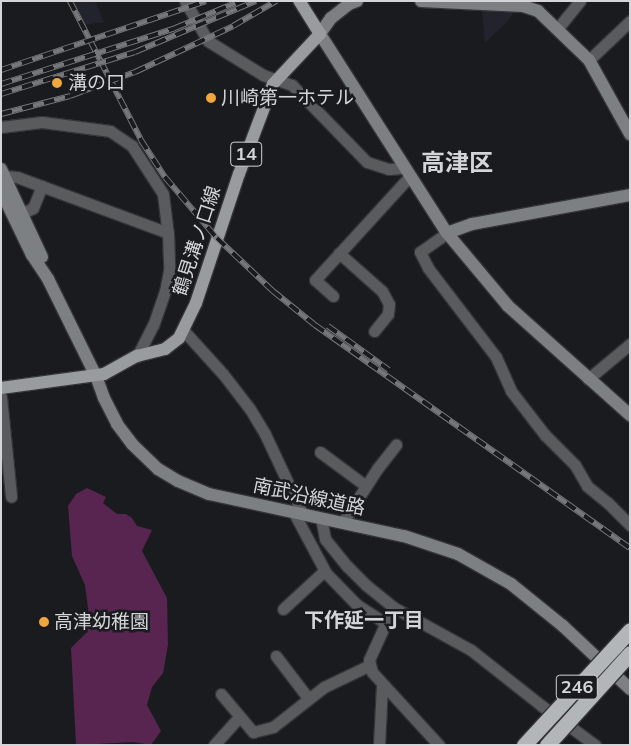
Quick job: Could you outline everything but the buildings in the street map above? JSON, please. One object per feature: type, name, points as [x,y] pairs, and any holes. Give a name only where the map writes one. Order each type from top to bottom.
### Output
[{"type":"highway","name":"246","points":[[524,745],[630,630]]},
{"type":"highway","name":"246","points":[[547,745],[630,653]]},
{"type":"main road","points":[[299,1],[320,34]]},
{"type":"main road","name":"鶴見溝ノ口線","points":[[96,376],[104,374],[137,356],[165,348],[175,342],[184,331],[196,302],[239,174],[276,79],[290,68],[320,34]]},
{"type":"main road","name":"14","points":[[1,388],[96,376]]},
{"type":"street","points":[[185,1],[208,41],[263,75],[292,85],[367,162],[407,172]]},
{"type":"street","points":[[357,1],[349,4],[331,18],[320,34],[447,234],[508,306],[630,415]]},
{"type":"street","points":[[422,1],[523,6],[538,11],[558,28],[589,60],[630,134]]},
{"type":"street","points":[[558,28],[580,1]]},
{"type":"street","points":[[589,60],[630,21]]},
{"type":"street","points":[[1,127],[42,122],[110,131],[132,146],[163,194],[168,233],[169,271],[165,291],[153,326],[137,356]]},
{"type":"street","points":[[3,172],[168,233]]},
{"type":"street","name":"南武沿線道路","points":[[3,172],[40,252],[48,279]]},
{"type":"street","points":[[333,296],[315,280],[407,172]]},
{"type":"street","points":[[22,213],[33,208],[42,186]]},
{"type":"street","name":"南武沿線道路","points":[[1,190],[32,256],[48,279],[96,376],[104,398],[124,434],[140,452],[168,476],[209,494],[342,522],[433,544],[486,568],[511,584],[563,626],[630,689]]},
{"type":"street","points":[[630,195],[472,224],[447,234],[420,252],[428,268],[496,356],[511,391],[545,435],[575,465],[587,486],[607,502],[630,525]]},
{"type":"street","points":[[339,253],[382,291],[388,304],[388,314],[374,331]]},
{"type":"street","points":[[184,331],[223,374],[250,409],[272,448],[324,571],[356,604],[385,623]]},
{"type":"street","points":[[588,378],[630,344]]},
{"type":"street","points":[[1,397],[12,496]]},
{"type":"street","points":[[342,522],[396,445]]},
{"type":"street","points":[[320,452],[366,486]]},
{"type":"street","points":[[321,518],[325,539],[347,566],[393,607],[471,650],[595,745]]},
{"type":"street","points":[[284,609],[324,571]]},
{"type":"street","points":[[393,607],[369,660],[372,672],[439,745]]},
{"type":"street","points":[[276,656],[308,698]]},
{"type":"street","points":[[221,694],[253,732],[274,728],[324,686],[370,665]]},
{"type":"street","points":[[379,745],[379,706],[382,685]]},
{"type":"street","points":[[214,745],[239,717]]},
{"type":"shaded area","points":[[74,1],[95,1],[104,22],[84,25]]},
{"type":"shaded area","points":[[482,11],[515,11],[507,22],[485,43]]},
{"type":"shaded area","points":[[87,488],[106,497],[103,503],[117,514],[126,514],[132,518],[137,526],[152,530],[142,551],[167,598],[168,645],[163,673],[152,687],[147,705],[161,731],[151,745],[133,742],[76,745],[71,648],[86,633],[89,616],[85,585],[72,556],[68,506],[76,494]]},
{"type":"railway","points":[[70,1],[141,140],[165,177],[217,238],[273,291],[315,325],[630,548]]},
{"type":"railway","points":[[1,70],[206,1]]},
{"type":"railway","points":[[1,94],[135,52],[256,1]]},
{"type":"railway","points":[[1,114],[70,96],[135,72],[233,26],[276,1]]},
{"type":"railway","points":[[1,84],[175,28],[235,3]]},
{"type":"railway","points":[[328,326],[389,370]]},
{"type":"place","name":"溝の口","points":[[57,83]]},
{"type":"place","name":"川崎第一ホテル","points":[[211,98]]},
{"type":"place","name":"高津幼稚園","points":[[44,622]]},
{"type":"district","name":"高津区","points":[[457,163]]},
{"type":"district","name":"下作延一丁目","points":[[364,619]]}]
